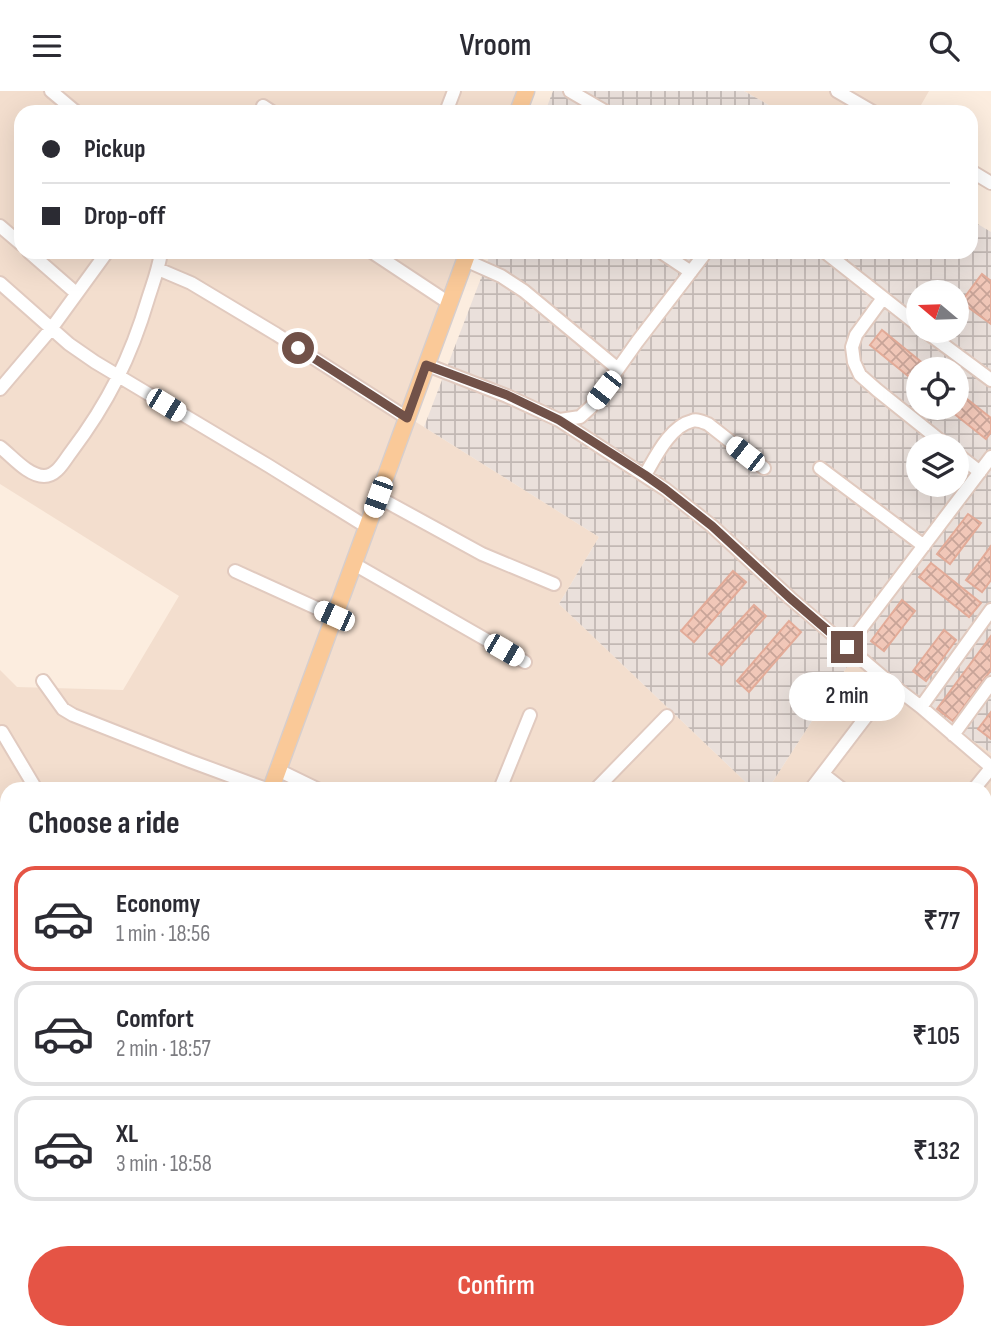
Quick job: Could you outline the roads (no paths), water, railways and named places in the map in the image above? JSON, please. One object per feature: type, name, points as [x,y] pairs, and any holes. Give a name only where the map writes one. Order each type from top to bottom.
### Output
[{"type":"main road","points":[[272,782],[466,259]]},
{"type":"street","points":[[51,91],[68,105]]},
{"type":"street","points":[[570,91],[594,105]]},
{"type":"street","points":[[838,91],[861,105]]},
{"type":"street","points":[[0,226],[14,238]]},
{"type":"street","points":[[38,259],[76,293]]},
{"type":"street","points":[[0,389],[51,329],[102,259]]},
{"type":"street","points":[[0,446],[34,473],[47,476],[54,473],[88,429],[120,377],[140,327],[160,259]]},
{"type":"street","points":[[383,259],[449,303]]},
{"type":"street","points":[[472,259],[524,291],[618,369]]},
{"type":"street","points":[[672,259],[691,272]]},
{"type":"street","points":[[559,420],[573,419],[584,414],[701,259]]},
{"type":"street","points":[[834,259],[906,316]]},
{"type":"street","points":[[158,269],[191,283],[407,418]]},
{"type":"street","points":[[0,283],[69,344],[367,527]]},
{"type":"street","points":[[883,298],[856,335],[852,347],[854,362],[860,375],[932,434]]},
{"type":"street","points":[[941,343],[991,380]]},
{"type":"street","points":[[426,365],[507,395],[559,420],[665,489],[712,526],[790,598],[991,767],[979,782]]},
{"type":"street","points":[[645,475],[660,448],[677,429],[691,421],[699,420],[708,424],[764,468]]},
{"type":"street","points":[[847,647],[991,457]]},
{"type":"street","points":[[969,463],[980,472]]},
{"type":"street","points":[[820,468],[924,546]]},
{"type":"street","points":[[378,497],[482,554],[554,583]]},
{"type":"street","points":[[354,564],[525,663]]},
{"type":"street","points":[[235,571],[334,616]]},
{"type":"street","points":[[921,707],[991,610]]},
{"type":"street","points":[[43,681],[63,709],[73,715],[250,782]]},
{"type":"street","points":[[953,735],[991,683]]},
{"type":"street","points":[[817,782],[891,684]]},
{"type":"street","points":[[503,782],[530,715]]},
{"type":"street","points":[[603,782],[667,716]]},
{"type":"street","points":[[0,733],[2,732],[32,782]]},
{"type":"street","points":[[278,770],[303,782]]},
{"type":"street","points":[[823,774],[833,782]]}]
